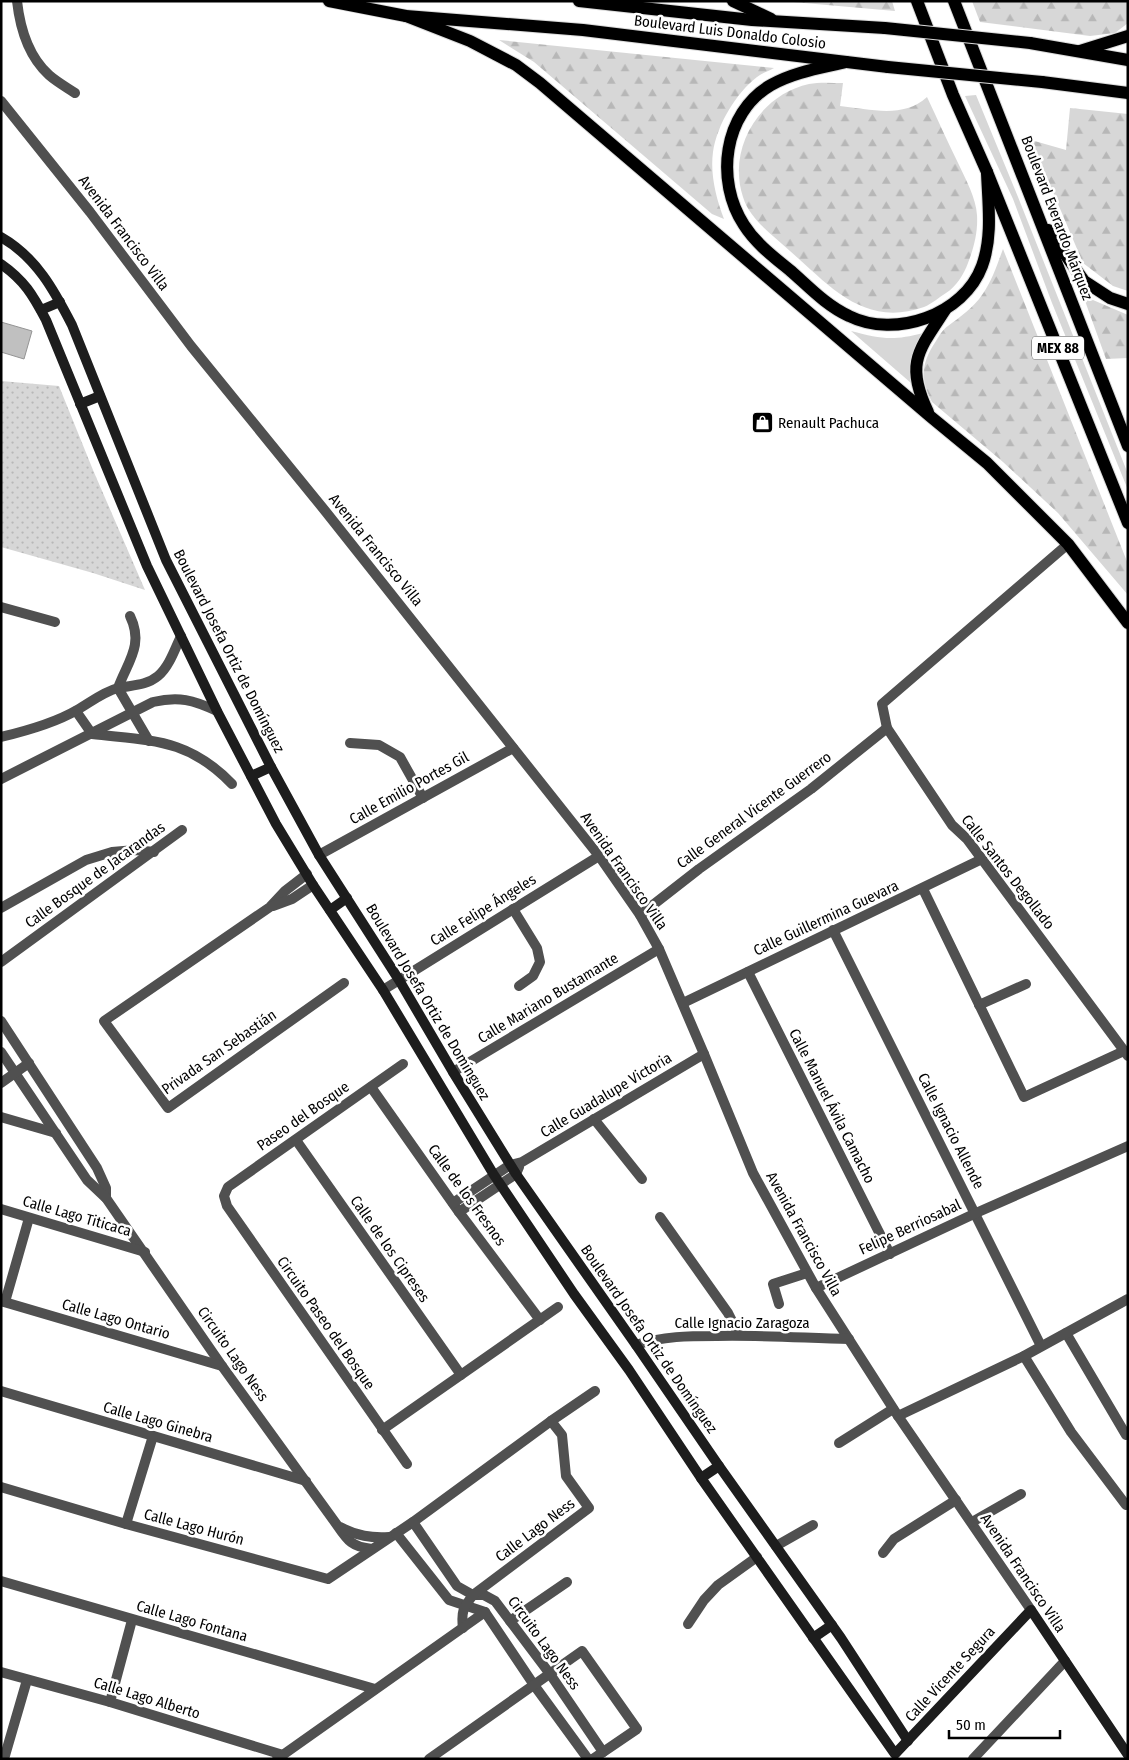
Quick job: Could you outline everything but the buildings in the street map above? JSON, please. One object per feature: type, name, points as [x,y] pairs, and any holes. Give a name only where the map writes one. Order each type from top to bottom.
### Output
[{"type":"main road","name":"Boulevard Luis Donaldo Colosio","points":[[329,1],[406,16],[583,30],[888,67],[1042,82],[1128,93]]},
{"type":"main road","name":"Boulevard Luis Donaldo Colosio","points":[[579,1],[778,22],[886,28],[1030,43],[1128,60]]},
{"type":"main road","points":[[733,1],[778,22]]},
{"type":"main road","name":"MEX 88","points":[[917,1],[1128,523]]},
{"type":"main road","name":"Boulevard Everardo Márquez","points":[[954,1],[1128,446]]},
{"type":"main road","points":[[406,16],[470,41],[516,66],[540,82],[931,417],[988,463],[1068,544],[1128,623]]},
{"type":"main road","points":[[1076,52],[1128,36]]},
{"type":"main road","points":[[846,62],[789,76],[769,86],[753,99],[742,113],[732,131],[727,153],[730,198],[743,224],[755,240],[831,306],[850,317],[872,324],[892,325],[916,321],[945,310],[966,293],[982,267],[990,238],[987,172]]},
{"type":"main road","points":[[1038,217],[1084,280],[1110,298],[1128,304]]},
{"type":"main road","points":[[931,417],[921,398],[916,382],[915,370],[921,348],[945,310]]},
{"type":"street","points":[[17,1],[19,20],[29,50],[48,74],[74,93]]},
{"type":"street","name":"Avenida Francisco Villa","points":[[1,101],[90,212],[191,346],[326,512],[599,856],[640,915],[659,949],[683,1003],[753,1173],[807,1273],[895,1412],[972,1522],[1128,1755]]},
{"type":"street","name":"Boulevard Josefa Ortiz de Domínguez","points":[[1,237],[17,246],[41,271],[72,325],[166,560],[271,767],[320,855],[399,980],[513,1170],[832,1625],[908,1741]]},
{"type":"street","points":[[1,264],[15,274],[32,293],[41,310],[147,566],[217,711],[276,824],[313,885],[383,990],[494,1175],[574,1294],[629,1370],[701,1478],[813,1638],[892,1756]]},
{"type":"street","points":[[41,310],[60,302]]},
{"type":"street","points":[[80,404],[100,396]]},
{"type":"street","name":"Calle Santos Degollado","points":[[922,889],[1024,1096],[1126,1054],[967,839],[952,824],[887,728],[882,704],[1068,544]]},
{"type":"street","points":[[1,606],[55,622]]},
{"type":"street","points":[[118,688],[134,653],[136,642],[136,628],[130,616]]},
{"type":"street","points":[[1,737],[29,730],[76,711],[94,699],[118,688],[152,681],[168,663],[181,636]]},
{"type":"street","points":[[118,688],[149,740]]},
{"type":"street","points":[[1,779],[153,702],[169,699],[186,699],[217,711]]},
{"type":"street","points":[[76,711],[92,734],[149,740],[186,750],[219,770],[232,784]]},
{"type":"street","name":"Calle General Vicente Guerrero","points":[[640,915],[699,869],[811,789],[887,728]]},
{"type":"street","points":[[350,743],[379,745],[400,758],[423,798]]},
{"type":"street","name":"Calle Emilio Portes Gil","points":[[320,855],[513,748]]},
{"type":"street","points":[[251,776],[271,767]]},
{"type":"street","name":"Calle Bosque de Jacarandas","points":[[1,962],[182,830]]},
{"type":"street","points":[[1,908],[86,860],[112,852],[134,850],[154,852]]},
{"type":"street","name":"Calle Felipe Ángeles","points":[[383,990],[599,856]]},
{"type":"street","name":"Calle Guillermina Guevara","points":[[683,1003],[982,859]]},
{"type":"street","name":"Privada San Sebastián","points":[[307,874],[270,907],[104,1021],[168,1108],[344,983]]},
{"type":"street","name":"Privada San Sebastián","points":[[270,907],[292,900],[313,885]]},
{"type":"street","points":[[330,910],[347,898]]},
{"type":"street","points":[[513,909],[537,948],[540,962],[532,976],[519,986]]},
{"type":"street","name":"Calle Ignacio Allende","points":[[833,930],[1041,1346]]},
{"type":"street","name":"Calle Mariano Bustamante","points":[[453,1072],[659,949]]},
{"type":"street","name":"Calle Manuel Ávila Camacho","points":[[748,972],[890,1254]]},
{"type":"street","points":[[979,1005],[1026,984]]},
{"type":"street","name":"Circuito Lago Ness","points":[[1,1022],[97,1168],[106,1188],[106,1198]]},
{"type":"street","name":"Circuito Lago Ness","points":[[1,1052],[87,1180],[106,1198],[222,1366],[350,1543],[361,1548],[372,1549]]},
{"type":"street","name":"Calle Guadalupe Victoria","points":[[459,1212],[501,1184],[522,1162],[704,1054]]},
{"type":"street","points":[[1,1082],[29,1063]]},
{"type":"street","name":"Paseo del Bosque","points":[[224,1196],[228,1187],[404,1064]]},
{"type":"street","name":"Calle de los Fresnos","points":[[371,1087],[459,1212],[540,1320]]},
{"type":"street","points":[[1,1117],[56,1133]]},
{"type":"street","points":[[594,1118],[642,1179]]},
{"type":"street","name":"Calle de los Cipreses","points":[[296,1140],[461,1375]]},
{"type":"street","name":"Felipe Berriosabal","points":[[816,1288],[976,1213],[1128,1146]]},
{"type":"street","points":[[453,1203],[494,1175],[513,1170]]},
{"type":"street","name":"Circuito Paseo del Bosque","points":[[224,1196],[227,1206],[407,1464]]},
{"type":"street","name":"Calle Lago Titicaca","points":[[1,1209],[145,1252]]},
{"type":"street","points":[[660,1217],[728,1313],[740,1336]]},
{"type":"street","points":[[3,1301],[29,1218]]},
{"type":"street","points":[[779,1304],[773,1284],[807,1273]]},
{"type":"street","points":[[839,1443],[895,1412],[1024,1356],[1128,1299]]},
{"type":"street","name":"Calle Lago Ontario","points":[[3,1301],[222,1366]]},
{"type":"street","points":[[382,1430],[558,1308]]},
{"type":"street","points":[[1066,1333],[1126,1435]]},
{"type":"street","name":"Calle Ignacio Zaragoza","points":[[636,1345],[677,1336],[848,1339]]},
{"type":"street","points":[[1024,1356],[1070,1432],[1126,1505]]},
{"type":"street","name":"Calle Lago Ginebra","points":[[1,1391],[306,1481]]},
{"type":"street","points":[[393,1535],[595,1391]]},
{"type":"street","name":"Calle Lago Ness","points":[[466,1604],[473,1595],[590,1508],[566,1476],[562,1435],[551,1421]]},
{"type":"street","points":[[126,1524],[153,1436]]},
{"type":"street","points":[[701,1478],[719,1466]]},
{"type":"street","name":"Calle Lago Hurón","points":[[1,1487],[126,1524],[328,1579],[393,1535]]},
{"type":"street","points":[[972,1522],[1021,1494]]},
{"type":"street","points":[[883,1553],[894,1539],[956,1500]]},
{"type":"street","name":"Circuito Lago Ness","points":[[413,1522],[457,1586],[473,1595],[484,1595],[495,1601],[550,1674],[603,1752]]},
{"type":"street","name":"Circuito Lago Ness","points":[[337,1525],[353,1534],[371,1538],[393,1535],[449,1600],[466,1604],[485,1612],[534,1685],[588,1759]]},
{"type":"street","points":[[776,1546],[813,1525]]},
{"type":"street","points":[[688,1624],[704,1600],[718,1585],[757,1557]]},
{"type":"street","name":"Calle Lago Fontana","points":[[1,1581],[375,1689]]},
{"type":"street","points":[[510,1621],[567,1582]]},
{"type":"street","points":[[463,1628],[462,1614],[466,1604]]},
{"type":"street","name":"Calle Vicente Segura","points":[[892,1756],[1031,1610]]},
{"type":"street","name":"Circuito Lago Ness","points":[[280,1757],[485,1612]]},
{"type":"street","points":[[110,1702],[132,1620]]},
{"type":"street","points":[[813,1638],[832,1625]]},
{"type":"street","points":[[429,1759],[582,1651],[638,1729],[593,1759]]},
{"type":"street","points":[[973,1759],[1065,1661]]},
{"type":"street","name":"Calle Lago Alberto","points":[[1,1672],[110,1702],[280,1757]]},
{"type":"street","points":[[4,1759],[28,1680]]},
{"type":"green space","points":[[780,1],[892,1],[895,11],[793,2]]},
{"type":"green space","points":[[972,1],[1128,1],[1128,23],[1115,33],[1090,36],[980,22]]},
{"type":"green space","points":[[499,40],[774,68],[757,77],[742,92],[723,121],[715,142],[712,169],[716,194],[724,219],[712,214],[534,62]]},
{"type":"green space","points":[[813,83],[843,83],[840,106],[886,111],[897,110],[918,104],[927,97],[973,196],[977,215],[977,227],[974,245],[966,267],[959,280],[950,290],[924,307],[903,312],[883,312],[866,308],[850,300],[834,290],[763,227],[751,213],[743,197],[739,179],[744,143],[751,127],[762,112],[775,100],[791,90]]},
{"type":"green space","points":[[976,95],[1128,474],[1128,490],[1052,303],[1013,199],[965,96]]},
{"type":"green space","points":[[1070,108],[1128,114],[1128,291],[1113,286],[1083,263],[1031,140],[1066,150]]},
{"type":"green space","points":[[1003,249],[1128,564],[1128,595],[1058,513],[1003,462],[932,402],[925,386],[925,364],[931,349],[944,329],[971,308],[986,290]]},
{"type":"green space","points":[[1080,287],[1093,300],[1128,315],[1128,358],[1106,359]]},
{"type":"green space","points":[[851,331],[887,338],[923,333],[913,357],[911,383]]},
{"type":"green space","points":[[1,381],[59,386],[145,590],[1,547]]},
{"type":"place","name":"Renault Pachuca","points":[[762,423]]}]
